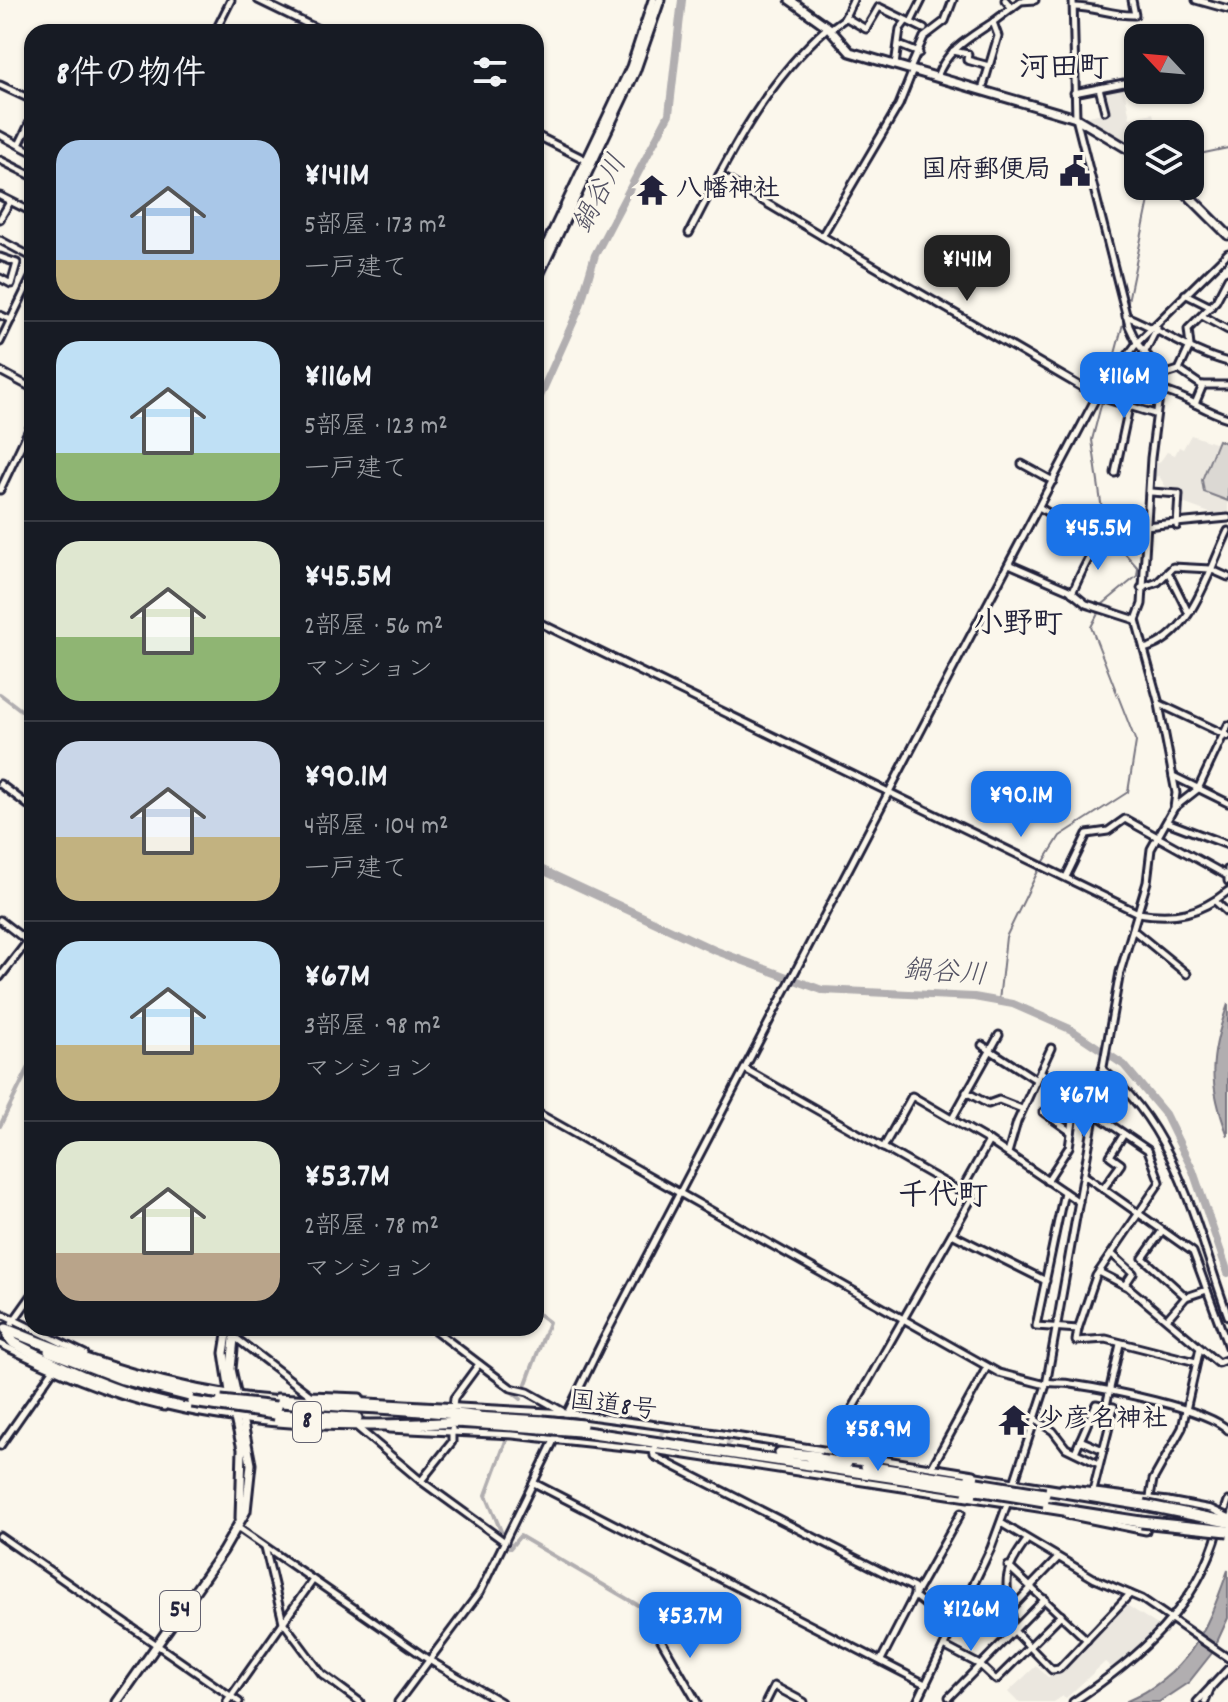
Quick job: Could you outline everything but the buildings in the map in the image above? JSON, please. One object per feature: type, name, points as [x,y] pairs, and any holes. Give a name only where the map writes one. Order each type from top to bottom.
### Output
[{"type":"highway","name":"国道8号","points":[[4,1332],[93,1369],[192,1396],[276,1414],[454,1428],[542,1424]]},
{"type":"highway","name":"8","points":[[4,1332],[46,1360],[136,1396],[238,1417],[276,1414]]},
{"type":"highway","name":"8","points":[[192,1396],[233,1396]]},
{"type":"highway","points":[[233,1396],[479,1417]]},
{"type":"highway","name":"国道8号","points":[[276,1414],[479,1417],[780,1453],[811,1461]]},
{"type":"highway","name":"国道8号","points":[[580,1428],[767,1457],[827,1461],[1041,1497],[1228,1521]]},
{"type":"highway","points":[[827,1461],[1008,1501],[1041,1497]]},
{"type":"highway","points":[[977,1484],[1014,1483],[1041,1497]]},
{"type":"highway","points":[[1145,1511],[1228,1530]]},
{"type":"main road","points":[[544,263],[631,67],[653,0]]},
{"type":"main road","points":[[544,251],[635,72],[660,0]]},
{"type":"main road","points":[[790,0],[829,28],[850,52],[1076,118],[1124,147]]},
{"type":"main road","points":[[1193,200],[1228,235]]},
{"type":"main road","name":"54","points":[[117,1702],[223,1551],[246,1511],[251,1483],[224,1353],[228,1336]]},
{"type":"street","points":[[219,24],[231,0]]},
{"type":"street","points":[[258,0],[308,24]]},
{"type":"street","points":[[689,233],[739,137],[777,83],[803,49],[845,17],[853,0]]},
{"type":"street","points":[[895,65],[900,29],[922,0]]},
{"type":"street","points":[[822,236],[899,105],[928,35],[945,21],[953,0]]},
{"type":"street","points":[[1005,0],[1012,8]]},
{"type":"street","points":[[937,77],[941,65],[953,51],[1021,1],[1035,0]]},
{"type":"street","points":[[1132,0],[1135,15],[1118,16],[1074,4],[1073,93],[1076,118],[1126,316],[1137,343],[1160,376],[1151,492],[1145,528],[1142,604],[1136,620],[1159,704],[1172,776],[1174,808]]},
{"type":"street","points":[[1196,0],[1228,9]]},
{"type":"street","points":[[845,17],[866,29],[878,3],[924,29],[928,35]]},
{"type":"street","points":[[982,90],[998,36],[993,22]]},
{"type":"street","points":[[899,45],[919,53]]},
{"type":"street","points":[[953,51],[968,54],[967,60],[989,66]]},
{"type":"street","points":[[1073,93],[1124,83]]},
{"type":"street","points":[[0,85],[24,96]]},
{"type":"street","points":[[1099,88],[1105,111]]},
{"type":"street","points":[[0,135],[24,148]]},
{"type":"street","points":[[19,145],[24,135]]},
{"type":"street","points":[[544,139],[589,162]]},
{"type":"street","points":[[0,160],[24,172]]},
{"type":"street","points":[[719,175],[1101,397],[1155,414]]},
{"type":"street","points":[[0,196],[24,208]]},
{"type":"street","points":[[0,219],[10,202]]},
{"type":"street","points":[[0,240],[24,253]]},
{"type":"street","points":[[398,1702],[480,1592],[679,1192],[1112,372],[1228,253]]},
{"type":"street","points":[[0,257],[17,263],[11,284],[0,278]]},
{"type":"street","points":[[1160,376],[1179,370],[1190,346],[1188,329],[1211,307],[1228,278]]},
{"type":"street","points":[[0,342],[24,293]]},
{"type":"street","points":[[1221,293],[1228,296]]},
{"type":"street","points":[[1185,294],[1211,307]]},
{"type":"street","points":[[0,315],[11,320]]},
{"type":"street","points":[[1126,316],[1155,327],[1187,348],[1190,346],[1228,362]]},
{"type":"street","points":[[1202,316],[1228,330]]},
{"type":"street","points":[[1115,473],[1129,407],[1129,383],[1155,327]]},
{"type":"street","points":[[1179,370],[1203,385],[1228,385]]},
{"type":"street","points":[[0,371],[24,384]]},
{"type":"street","points":[[1195,404],[1203,385]]},
{"type":"street","points":[[1159,390],[1178,394],[1206,412],[1228,418]]},
{"type":"street","points":[[0,490],[24,440]]},
{"type":"street","points":[[1022,464],[1053,481]]},
{"type":"street","points":[[1151,492],[1179,494],[1177,526]]},
{"type":"street","points":[[1039,507],[1105,549]]},
{"type":"street","points":[[1072,593],[1099,544],[1110,536],[1145,528],[1228,518]]},
{"type":"street","points":[[1144,649],[1164,643],[1188,613],[1228,531]]},
{"type":"street","points":[[1009,564],[1099,608],[1136,620]]},
{"type":"street","points":[[1141,588],[1158,582],[1173,567],[1210,569],[1228,577]]},
{"type":"street","points":[[1168,572],[1188,613]]},
{"type":"street","points":[[544,625],[1138,913],[1179,916],[1206,908],[1228,891]]},
{"type":"street","points":[[1159,704],[1226,735]]},
{"type":"street","points":[[917,1702],[1001,1523],[1046,1384],[1120,972],[1156,838],[1174,808],[1198,789],[1226,735],[1228,725]]},
{"type":"street","points":[[1172,776],[1228,803]]},
{"type":"street","points":[[0,784],[24,802]]},
{"type":"street","points":[[1066,877],[1087,834],[1108,831],[1130,819],[1156,838],[1227,875]]},
{"type":"street","points":[[1167,822],[1228,845]]},
{"type":"street","points":[[1215,901],[1228,913]]},
{"type":"street","points":[[0,920],[24,938]]},
{"type":"street","points":[[1133,930],[1187,974]]},
{"type":"street","points":[[0,977],[24,950]]},
{"type":"street","points":[[952,1119],[985,1047],[999,1035]]},
{"type":"street","points":[[985,1047],[1035,1079]]},
{"type":"street","points":[[1008,1153],[1022,1109],[1051,1048]]},
{"type":"street","points":[[745,1069],[972,1198],[827,1461]]},
{"type":"street","points":[[1102,1069],[1140,1106],[1163,1141],[1228,1316]]},
{"type":"street","points":[[1040,1071],[1076,1101],[1148,1150],[1160,1182],[1099,1272],[1076,1341],[1106,1339],[1196,1362]]},
{"type":"street","points":[[1047,1181],[1065,1154],[1083,1079]]},
{"type":"street","points":[[966,1092],[988,1104],[999,1100],[1022,1109]]},
{"type":"street","points":[[883,1148],[912,1096],[1008,1153],[1079,1202]]},
{"type":"street","points":[[1043,1112],[1071,1132]]},
{"type":"street","points":[[544,1116],[987,1367],[1046,1384],[1110,1392],[1184,1409],[1219,1420],[1228,1430]]},
{"type":"street","points":[[1103,1189],[1121,1164],[1110,1156],[1125,1133]]},
{"type":"street","points":[[961,1191],[989,1141]]},
{"type":"street","points":[[1084,1175],[1193,1252],[1228,1347]]},
{"type":"street","points":[[1064,1192],[1036,1326],[1078,1329]]},
{"type":"street","points":[[1162,1231],[1143,1258],[1186,1297]]},
{"type":"street","points":[[952,1234],[1046,1281]]},
{"type":"street","points":[[1112,1254],[1133,1273],[1124,1285]]},
{"type":"street","points":[[1099,1272],[1124,1285],[1218,1363],[1228,1359]]},
{"type":"street","points":[[1167,1319],[1186,1297],[1207,1290]]},
{"type":"street","points":[[4,1332],[24,1306]]},
{"type":"street","points":[[0,1313],[4,1332],[54,1368],[131,1400],[212,1413]]},
{"type":"street","points":[[4,1332],[68,1348],[192,1396]]},
{"type":"street","points":[[236,1336],[310,1395],[360,1397],[360,1401]]},
{"type":"street","points":[[442,1336],[511,1388],[529,1393],[567,1413]]},
{"type":"street","points":[[1106,1406],[1120,1344]]},
{"type":"street","points":[[1041,1497],[1146,1531],[1145,1511],[1153,1480],[1182,1428],[1200,1348]]},
{"type":"street","points":[[453,1407],[454,1398],[479,1364]]},
{"type":"street","points":[[932,1467],[987,1367]]},
{"type":"street","points":[[0,1446],[54,1368]]},
{"type":"street","points":[[260,1400],[360,1401],[567,1413],[731,1437],[827,1461],[932,1467],[976,1474],[977,1484]]},
{"type":"street","points":[[1075,1452],[1096,1404],[1114,1407],[1093,1491]]},
{"type":"street","points":[[276,1414],[358,1428],[454,1428],[654,1448],[964,1498],[985,1497]]},
{"type":"street","points":[[1036,1420],[1075,1452],[1099,1464]]},
{"type":"street","points":[[358,1428],[421,1481],[505,1542]]},
{"type":"street","points":[[421,1481],[452,1442],[454,1428]]},
{"type":"street","points":[[1080,1440],[1103,1450]]},
{"type":"street","points":[[654,1448],[654,1456],[914,1588],[915,1595],[953,1627]]},
{"type":"street","points":[[534,1483],[925,1684]]},
{"type":"street","points":[[1041,1497],[1093,1491],[1145,1511],[1168,1501],[1211,1509],[1228,1521]]},
{"type":"street","points":[[1073,1702],[1156,1640],[1206,1564],[1228,1501]]},
{"type":"street","points":[[881,1660],[961,1513]]},
{"type":"street","points":[[238,1522],[265,1547],[429,1660],[501,1702]]},
{"type":"street","points":[[1001,1523],[1057,1559],[1172,1618],[1228,1658]]},
{"type":"street","points":[[0,1536],[228,1699],[239,1702]]},
{"type":"street","points":[[1014,1631],[1012,1608],[1006,1593],[1008,1566],[1027,1540]]},
{"type":"street","points":[[265,1547],[283,1622],[322,1674],[360,1702]]},
{"type":"street","points":[[1012,1608],[1057,1559]]},
{"type":"street","points":[[1008,1566],[1087,1640]]},
{"type":"street","points":[[228,1699],[313,1580]]},
{"type":"street","points":[[968,1596],[994,1610],[1052,1670],[1059,1669],[1130,1594]]},
{"type":"street","points":[[949,1697],[1045,1599]]},
{"type":"street","points":[[944,1646],[980,1665],[996,1680],[1061,1615]]},
{"type":"street","points":[[657,1633],[697,1702]]},
{"type":"street","points":[[1197,1702],[1228,1669]]},
{"type":"street","points":[[1205,1702],[1212,1685]]},
{"type":"street","points":[[766,1702],[774,1686],[804,1702]]},
{"type":"shaded area","points":[[1123,84],[1124,104],[1127,104],[1130,118],[1153,113],[1155,120],[1124,120],[1124,141],[1085,117],[1106,112],[1101,90]]},
{"type":"shaded area","points":[[1191,435],[1214,443],[1220,440],[1228,442],[1228,515],[1218,516],[1180,502],[1181,494],[1169,492],[1159,476],[1154,477],[1153,463],[1159,463],[1167,452],[1175,455],[1179,447],[1183,449]]},
{"type":"shaded area","points":[[1218,440],[1228,444],[1228,501],[1204,492],[1202,480]]},
{"type":"shaded area","points":[[1228,1004],[1228,1136],[1217,1101],[1213,1070],[1217,1040]]},
{"type":"shaded area","points":[[1228,1570],[1228,1618],[1212,1653],[1189,1682],[1159,1702],[1125,1702],[1165,1679],[1192,1649]]},
{"type":"shaded area","points":[[1125,1604],[1159,1626],[1118,1663],[1111,1667],[1105,1662],[1066,1698],[1063,1696],[1054,1702],[1018,1702],[1008,1692],[1036,1666],[1048,1677],[1061,1670]]},
{"type":"waterway","name":"鍋谷川","points":[[544,387],[579,309],[595,255],[669,114],[682,0]]},
{"type":"waterway","points":[[1204,153],[1228,148]]},
{"type":"waterway","points":[[1127,306],[1149,200]]},
{"type":"waterway","points":[[1111,369],[1124,320]]},
{"type":"waterway","points":[[1043,863],[1060,836],[1128,792],[1136,742],[1091,627],[1103,604],[1137,576],[1138,568],[1111,538],[1103,517],[1092,440],[1105,390]]},
{"type":"waterway","points":[[0,694],[21,710]]},
{"type":"waterway","points":[[999,1001],[1006,937],[1039,869]]},
{"type":"waterway","name":"鍋谷川","points":[[544,871],[714,950],[822,990],[974,997],[1013,1004],[1070,1029],[1124,1065],[1165,1114],[1193,1171],[1228,1273]]},
{"type":"waterway","points":[[3,918],[24,934]]},
{"type":"waterway","points":[[0,1126],[24,1077]]},
{"type":"waterway","points":[[544,1318],[549,1322],[544,1335]]},
{"type":"waterway","points":[[524,1389],[544,1336]]},
{"type":"waterway","points":[[507,1388],[521,1399]]},
{"type":"waterway","points":[[503,1536],[486,1495],[507,1438]]},
{"type":"waterway","points":[[510,1548],[520,1536],[646,1610],[660,1635]]},
{"type":"tunnel","points":[[658,1442],[664,1429]]},
{"type":"tunnel","points":[[724,1452],[731,1438]]},
{"type":"place","name":"国府郵便局","points":[[1075,171]]},
{"type":"place","name":"八幡神社","points":[[652,190]]},
{"type":"place","name":"少彦名神社","points":[[1014,1420]]},
{"type":"district","name":"河田町","points":[[1064,70]]},
{"type":"district","name":"小野町","points":[[1018,626]]},
{"type":"district","name":"千代町","points":[[943,1198]]}]
